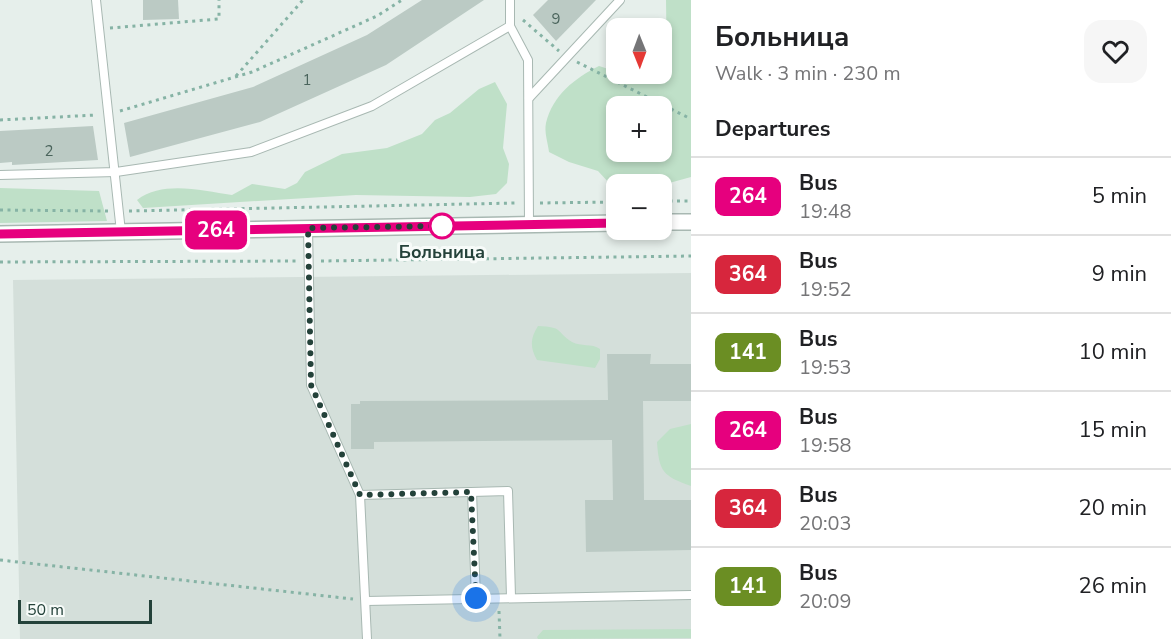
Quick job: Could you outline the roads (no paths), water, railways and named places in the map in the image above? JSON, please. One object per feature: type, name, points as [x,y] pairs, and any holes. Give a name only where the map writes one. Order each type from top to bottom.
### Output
[{"type":"street","points":[[672,222],[691,222]]},
{"type":"street","points":[[0,234],[606,223]]},
{"type":"lane","points":[[96,0],[122,232]]},
{"type":"lane","points":[[529,98],[620,0]]},
{"type":"lane","points":[[510,4],[510,26],[528,60],[530,224]]},
{"type":"lane","points":[[0,175],[116,172],[251,152],[372,106],[510,26]]},
{"type":"lane","points":[[308,228],[311,385],[360,495],[367,639]]},
{"type":"lane","points":[[360,495],[508,491],[511,597]]},
{"type":"lane","points":[[471,492],[476,598]]},
{"type":"lane","points":[[366,600],[691,595]]},
{"type":"place","name":"Больница","points":[[442,226]]}]
